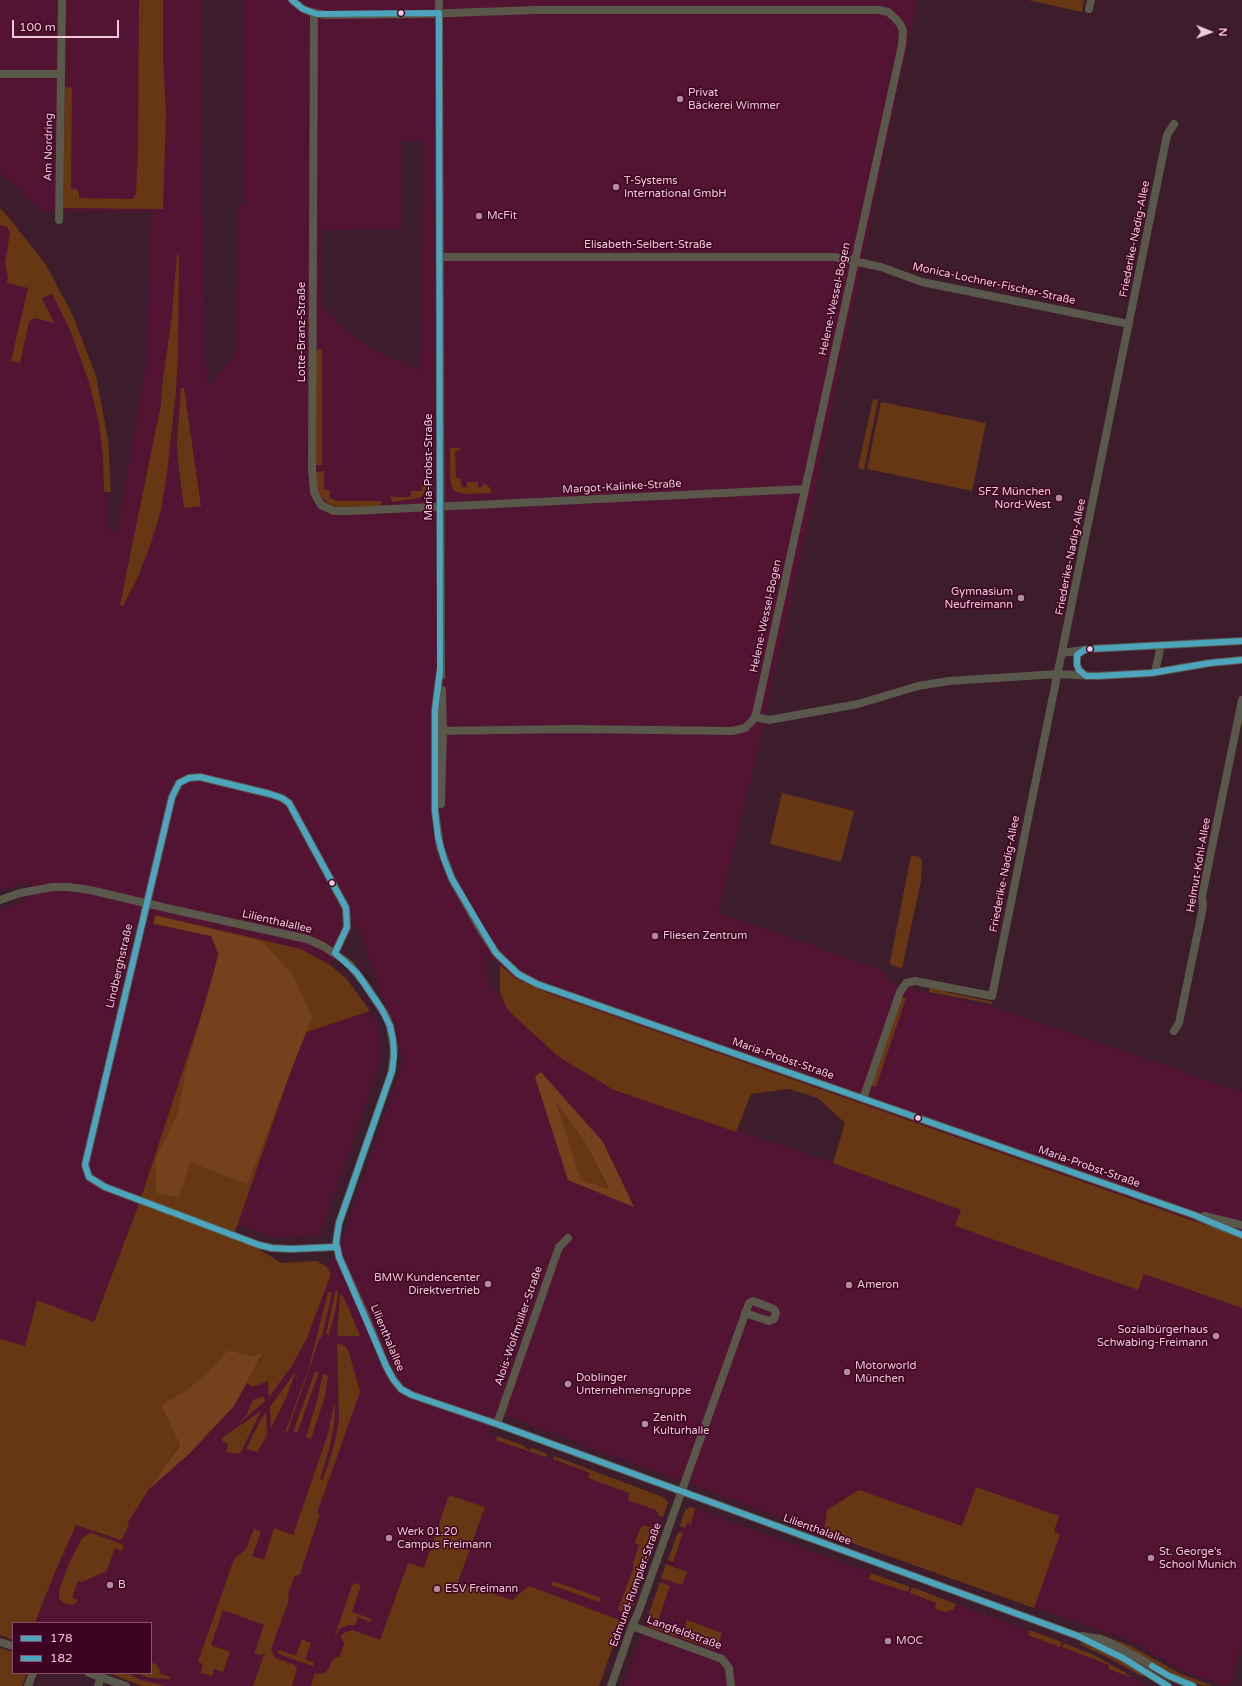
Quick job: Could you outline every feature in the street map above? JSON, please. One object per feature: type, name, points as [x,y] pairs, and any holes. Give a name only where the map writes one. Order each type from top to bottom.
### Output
[{"type":"street","name":"Am Nordring","points":[[59,220],[62,0]]},
{"type":"street","points":[[292,0],[303,9],[325,15],[439,13]]},
{"type":"street","name":"Maria-Probst-Straße","points":[[439,0],[441,257],[440,671],[435,710],[439,731],[435,811],[438,837],[444,860],[452,879],[481,930],[496,953],[518,974],[537,984],[1194,1215],[1216,1226],[1242,1235]]},
{"type":"street","points":[[1089,9],[1091,0]]},
{"type":"street","name":"Helene-Wessel-Bogen","points":[[439,13],[549,10],[879,10],[888,12],[900,24],[903,31],[902,45],[755,717]]},
{"type":"street","name":"Lotte-Branz-Straße","points":[[314,13],[312,485],[321,505],[334,511],[440,506]]},
{"type":"street","points":[[0,74],[61,74]]},
{"type":"street","name":"Friederike-Nadig-Allee","points":[[863,1099],[900,992],[906,984],[915,981],[992,996],[1167,135],[1174,124]]},
{"type":"street","name":"Elisabeth-Selbert-Straße","points":[[441,257],[835,257],[855,260]]},
{"type":"street","name":"Monica-Lochner-Fischer-Straße","points":[[855,260],[881,266],[922,282],[1129,324]]},
{"type":"street","name":"Margot-Kalinke-Straße","points":[[440,506],[805,489]]},
{"type":"street","points":[[1062,654],[1084,650],[1242,641]]},
{"type":"street","points":[[1156,672],[1161,645]]},
{"type":"street","points":[[1084,650],[1077,655],[1077,665],[1079,670],[1086,676]]},
{"type":"street","points":[[439,731],[573,729],[732,731],[745,728],[755,717],[769,720],[858,704],[918,686],[938,682],[1058,674],[1086,676],[1156,672],[1210,662],[1242,660]]},
{"type":"street","name":"Helmut-Kohl-Allee","points":[[1174,1031],[1179,1024],[1203,907],[1202,896],[1242,700]]},
{"type":"street","name":"Lindberghstraße","points":[[335,953],[347,927],[346,908],[289,804],[282,798],[270,794],[200,777],[189,778],[179,783],[172,797],[86,1165],[89,1177],[104,1188],[259,1245],[272,1248],[291,1249],[336,1247]]},
{"type":"street","name":"Lilienthalallee","points":[[0,900],[32,890],[68,887],[90,890],[307,939],[335,953],[357,973],[382,1008],[390,1026],[394,1048],[393,1064],[339,1223],[336,1247],[341,1263],[386,1366],[401,1389],[412,1395],[497,1424],[1078,1636],[1123,1658],[1168,1686]]},
{"type":"street","name":"Maria-Probst-Straße","points":[[1194,1215],[1242,1225]]},
{"type":"street","name":"Alois-Wolfmüller-Straße","points":[[497,1424],[559,1247],[568,1238]]},
{"type":"street","name":"Edmund-Rumpler-Straße","points":[[611,1686],[749,1303],[753,1301],[774,1309],[776,1313],[774,1319],[769,1321],[746,1313]]},
{"type":"street","name":"Langfeldstraße","points":[[632,1626],[722,1659],[729,1668],[731,1686]]},
{"type":"street","name":"Lilienthalallee","points":[[1078,1636],[1090,1637],[1110,1643],[1169,1676],[1193,1686]]},
{"type":"street","points":[[0,1642],[12,1646]]},
{"type":"street","points":[[1149,1674],[1152,1666]]},
{"type":"street","points":[[28,1686],[33,1674]]},
{"type":"street","points":[[91,1674],[126,1686]]},
{"type":"street","points":[[98,1686],[101,1678]]},
{"type":"shaded area","points":[[0,0],[152,0],[147,212],[42,211],[0,172]]},
{"type":"shaded area","points":[[139,0],[163,0],[163,59],[166,113],[163,209],[63,208],[65,87],[72,88],[71,189],[76,189],[79,192],[79,198],[133,199],[136,194],[138,148]]},
{"type":"shaded area","points":[[156,0],[201,0],[203,267],[207,386],[236,354],[238,204],[244,204],[244,0],[917,0],[814,496],[754,766],[718,913],[880,969],[894,985],[996,1008],[1242,1092],[1242,1238],[548,993],[515,978],[485,955],[489,982],[514,1016],[614,1090],[833,1163],[961,1210],[1242,1308],[1242,1640],[1232,1682],[1227,1685],[1223,1685],[1199,1677],[1184,1671],[1129,1640],[889,1557],[596,1450],[497,1412],[489,1436],[663,1497],[669,1501],[627,1623],[529,1586],[512,1600],[458,1582],[485,1508],[449,1495],[424,1569],[408,1563],[377,1650],[364,1646],[351,1686],[141,1686],[109,1674],[152,1674],[152,1622],[36,1622],[55,1572],[76,1525],[120,1540],[129,1525],[127,1524],[149,1489],[210,1419],[253,1356],[263,1353],[317,1261],[328,1267],[342,1239],[404,1060],[357,923],[330,965],[301,949],[155,915],[154,924],[211,936],[218,953],[212,982],[140,1201],[93,1322],[37,1300],[25,1347],[0,1339],[0,909],[25,902],[31,881],[0,890],[0,208],[61,295],[108,439],[110,492],[109,529],[117,531],[145,371],[148,316]],"holes":[[[402,141],[424,142],[420,370],[386,356],[352,336],[321,306],[321,230],[401,229]],[[181,388],[184,388],[201,505],[184,509],[177,443]]]},
{"type":"shaded area","points":[[1028,0],[1084,0],[1082,12]]},
{"type":"shaded area","points":[[0,208],[46,265],[73,316],[96,376],[108,439],[111,492],[104,492],[103,456],[99,423],[89,382],[69,327],[52,294],[42,298],[54,323],[34,318],[29,322],[20,363],[11,361],[28,288],[7,283],[8,277],[5,264],[10,233],[7,227],[0,225]]},
{"type":"shaded area","points":[[177,255],[179,255],[178,354],[176,391],[167,473],[161,510],[151,543],[138,577],[123,606],[120,605],[161,404],[172,315]]},
{"type":"shaded area","points":[[317,349],[322,349],[322,465],[316,465]]},
{"type":"shaded area","points":[[181,388],[184,388],[201,506],[184,508],[177,443]]},
{"type":"shaded area","points":[[873,399],[878,400],[864,470],[858,468]]},
{"type":"shaded area","points":[[881,402],[986,423],[972,491],[867,469]]},
{"type":"shaded area","points":[[450,448],[460,448],[461,450],[455,451],[456,478],[460,478],[462,487],[467,487],[467,482],[478,482],[478,487],[483,487],[483,482],[491,489],[491,493],[464,494],[455,491],[452,488],[450,477]]},
{"type":"shaded area","points":[[324,471],[324,490],[330,490],[330,498],[336,501],[381,501],[381,507],[338,508],[328,503],[320,495],[316,486],[316,472]]},
{"type":"shaded area","points":[[422,484],[427,484],[427,487],[422,496],[419,498],[392,502],[390,497],[411,497],[411,491],[422,491]]},
{"type":"shaded area","points":[[782,793],[854,811],[841,862],[770,844]]},
{"type":"shaded area","points":[[911,855],[922,859],[921,881],[902,968],[891,965],[890,962]]},
{"type":"shaded area","points":[[155,915],[301,949],[330,965],[346,978],[370,1011],[304,1033],[234,1235],[282,1263],[317,1261],[327,1267],[331,1274],[307,1338],[291,1367],[269,1397],[268,1381],[253,1387],[247,1383],[263,1354],[253,1356],[228,1350],[209,1371],[188,1389],[161,1405],[180,1444],[127,1524],[129,1525],[123,1537],[120,1540],[76,1525],[55,1572],[36,1622],[12,1622],[12,1640],[0,1635],[0,1339],[25,1346],[37,1300],[94,1322],[140,1201],[212,982],[218,954],[211,936],[153,924]]},
{"type":"shaded area","points":[[156,916],[261,941],[293,975],[312,1017],[247,1184],[191,1161],[179,1197],[156,1193],[156,1158],[177,1116],[187,1067],[219,953],[211,936],[154,923]]},
{"type":"shaded area","points":[[500,965],[515,978],[548,993],[1242,1238],[1242,1308],[1144,1274],[1138,1290],[955,1226],[961,1210],[833,1163],[845,1123],[818,1098],[789,1089],[751,1094],[736,1132],[614,1090],[559,1057],[514,1016],[506,1007],[500,992]]},
{"type":"shaded area","points":[[930,987],[993,1002],[992,1004],[929,992]]},
{"type":"shaded area","points":[[902,997],[906,998],[876,1087],[871,1085]]},
{"type":"shaded area","points":[[370,1011],[378,1025],[382,1057],[320,1235],[276,1238],[238,1224],[304,1032]]},
{"type":"shaded area","points":[[541,1072],[603,1142],[634,1207],[568,1180],[535,1077]],"holes":[[[556,1103],[583,1139],[609,1189],[581,1180]]]},
{"type":"shaded area","points":[[555,1102],[583,1139],[609,1190],[581,1180]]},
{"type":"shaded area","points":[[336,1289],[338,1292],[336,1307],[329,1335],[327,1335],[326,1334]]},
{"type":"shaded area","points":[[328,1292],[332,1293],[322,1336],[319,1340],[288,1430],[285,1433],[309,1367]]},
{"type":"shaded area","points":[[341,1293],[348,1307],[360,1336],[337,1336]]},
{"type":"shaded area","points":[[337,1343],[348,1349],[360,1392],[317,1513],[320,1514],[300,1574],[294,1577],[288,1594],[289,1600],[271,1649],[275,1658],[295,1665],[297,1669],[292,1686],[253,1686],[265,1652],[262,1655],[254,1654],[264,1625],[223,1610],[211,1645],[230,1652],[223,1672],[214,1669],[212,1676],[201,1673],[203,1664],[198,1662],[234,1559],[246,1549],[254,1529],[261,1532],[252,1556],[264,1560],[274,1528],[293,1535],[328,1434],[335,1404],[334,1425],[330,1446],[320,1479],[323,1480],[335,1442],[339,1419]]},
{"type":"shaded area","points":[[228,1350],[253,1356],[263,1353],[234,1406],[188,1455],[149,1489],[180,1445],[161,1405],[188,1389],[209,1371]]},
{"type":"shaded area","points":[[296,1371],[286,1398],[271,1428],[270,1407]]},
{"type":"shaded area","points":[[315,1372],[319,1372],[297,1433],[293,1432]]},
{"type":"shaded area","points":[[323,1374],[327,1375],[328,1377],[325,1396],[311,1439],[306,1437]]},
{"type":"shaded area","points":[[263,1396],[265,1401],[236,1426],[247,1414],[253,1400]]},
{"type":"shaded area","points":[[261,1411],[240,1454],[225,1452],[228,1448],[227,1443],[222,1441],[222,1438]]},
{"type":"shaded area","points":[[266,1412],[267,1435],[257,1452],[246,1449],[261,1419]]},
{"type":"shaded area","points":[[497,1436],[525,1446],[525,1448],[531,1450],[532,1448],[547,1454],[546,1457],[496,1440]]},
{"type":"shaded area","points":[[554,1456],[663,1497],[668,1502],[663,1517],[659,1516],[656,1510],[628,1500],[629,1493],[588,1478],[590,1473],[553,1459]]},
{"type":"shaded area","points":[[976,1487],[1059,1516],[1054,1531],[1060,1535],[1034,1608],[824,1533],[827,1510],[859,1490],[962,1526]]},
{"type":"shaded area","name":"ESV Freimann","points":[[449,1495],[485,1507],[458,1582],[512,1600],[529,1586],[622,1621],[599,1686],[311,1686],[315,1673],[321,1674],[327,1671],[333,1659],[340,1656],[344,1644],[341,1636],[344,1633],[352,1630],[380,1640],[408,1563],[424,1568]]},
{"type":"shaded area","points":[[691,1507],[695,1508],[691,1524],[687,1523],[685,1528],[680,1526],[685,1510]]},
{"type":"shaded area","points":[[692,1509],[696,1509],[1063,1643],[1112,1665],[1147,1686],[623,1686],[685,1515]]},
{"type":"shaded area","points":[[642,1526],[654,1528],[654,1526],[661,1526],[629,1614],[618,1610],[633,1569],[633,1563],[639,1545],[636,1544],[635,1541]]},
{"type":"shaded area","points":[[678,1532],[683,1533],[673,1562],[668,1560]]},
{"type":"shaded area","points":[[92,1533],[124,1545],[122,1551],[115,1548],[107,1571],[82,1582],[78,1581],[72,1597],[78,1600],[76,1603],[72,1605],[62,1602],[59,1598],[59,1591],[69,1563],[82,1538]]},
{"type":"shaded area","points":[[666,1564],[687,1572],[682,1585],[661,1578]]},
{"type":"shaded area","points":[[871,1573],[910,1587],[908,1592],[869,1579]]},
{"type":"shaded area","points":[[553,1581],[601,1598],[599,1602],[551,1585]]},
{"type":"shaded area","points":[[660,1582],[670,1586],[658,1620],[648,1616]]},
{"type":"shaded area","points":[[353,1583],[361,1585],[352,1612],[372,1619],[371,1622],[358,1617],[355,1625],[349,1625],[339,1629],[334,1638]]},
{"type":"shaded area","points":[[912,1587],[956,1604],[954,1609],[946,1612],[938,1610],[935,1608],[936,1603],[910,1593]]},
{"type":"shaded area","points":[[687,1620],[722,1633],[716,1650],[681,1638]]},
{"type":"shaded area","points":[[653,1621],[680,1631],[678,1637],[650,1627]]},
{"type":"shaded area","points":[[1029,1630],[1062,1642],[1060,1647],[1028,1635]]},
{"type":"shaded area","points":[[1097,1633],[1131,1646],[1181,1674],[1213,1686],[1200,1685],[1178,1676],[1128,1648],[1099,1636]]},
{"type":"shaded area","points":[[302,1639],[311,1643],[305,1659],[314,1663],[313,1666],[281,1655],[278,1652],[278,1650],[296,1656]]},
{"type":"shaded area","points":[[1064,1643],[1094,1655],[1131,1677],[1108,1669],[1109,1665],[1062,1647]]},
{"type":"shaded area","points":[[1082,1643],[1110,1655],[1142,1673],[1143,1677],[1111,1659],[1079,1644]]},
{"type":"shaded area","points":[[0,1648],[12,1652],[12,1674],[27,1674],[22,1686],[0,1686]]},
{"type":"shaded area","points":[[152,1662],[157,1665],[160,1669],[159,1673],[170,1677],[170,1679],[150,1678],[138,1674],[152,1674]]},
{"type":"shaded area","points":[[111,1674],[129,1674],[141,1680],[166,1686],[142,1686]]},
{"type":"transit line","name":"178","points":[[292,0],[303,9],[317,14],[439,13]]},
{"type":"transit line","name":"178","points":[[439,13],[440,671],[435,710],[435,811],[438,837],[444,859],[452,879],[496,953],[518,974],[537,984],[1194,1215],[1242,1235]]},
{"type":"transit line","name":"182","points":[[1242,641],[1089,649],[1084,650],[1077,655],[1077,665],[1079,670],[1086,676],[1097,676],[1151,673],[1210,663],[1242,660]]},
{"type":"transit line","name":"178","points":[[335,953],[347,927],[346,908],[289,803],[282,798],[270,794],[200,777],[189,778],[179,783],[172,797],[85,1165],[89,1177],[105,1187],[259,1245],[272,1248],[291,1249],[336,1247]]},
{"type":"transit line","name":"178","points":[[335,953],[357,973],[381,1008],[390,1026],[393,1039],[394,1056],[392,1071],[339,1223],[336,1242],[339,1257],[386,1366],[393,1379],[401,1389],[412,1395],[497,1424],[1078,1636],[1123,1658],[1168,1686]]},
{"type":"transit line","name":"178","points":[[1152,1666],[1169,1676],[1193,1686]]},
{"type":"place","name":"Privat Bäckerei Wimmer","points":[[680,99]]},
{"type":"place","name":"T-Systems International GmbH","points":[[616,187]]},
{"type":"place","name":"McFit","points":[[479,216]]},
{"type":"place","name":"SFZ München Nord-West","points":[[1059,498]]},
{"type":"place","name":"Gymnasium Neufreimann","points":[[1021,598]]},
{"type":"place","name":"Fliesen Zentrum","points":[[655,936]]},
{"type":"place","name":"BMW Kundencenter Direktvertrieb","points":[[488,1284]]},
{"type":"place","name":"Ameron","points":[[849,1285]]},
{"type":"place","name":"Sozialbürgerhaus Schwabing-Freimann","points":[[1216,1336]]},
{"type":"place","name":"Motorworld München","points":[[847,1372]]},
{"type":"place","name":"Doblinger Unternehmensgruppe","points":[[568,1384]]},
{"type":"place","name":"Zenith Kulturhalle","points":[[645,1424]]},
{"type":"place","name":"Werk 01.20 Campus Freimann","points":[[389,1538]]},
{"type":"place","name":"St. George’s School Munich","points":[[1151,1558]]},
{"type":"place","name":"B","points":[[110,1585]]},
{"type":"place","name":"ESV Freimann","points":[[437,1589]]},
{"type":"place","name":"MOC","points":[[888,1641]]}]
